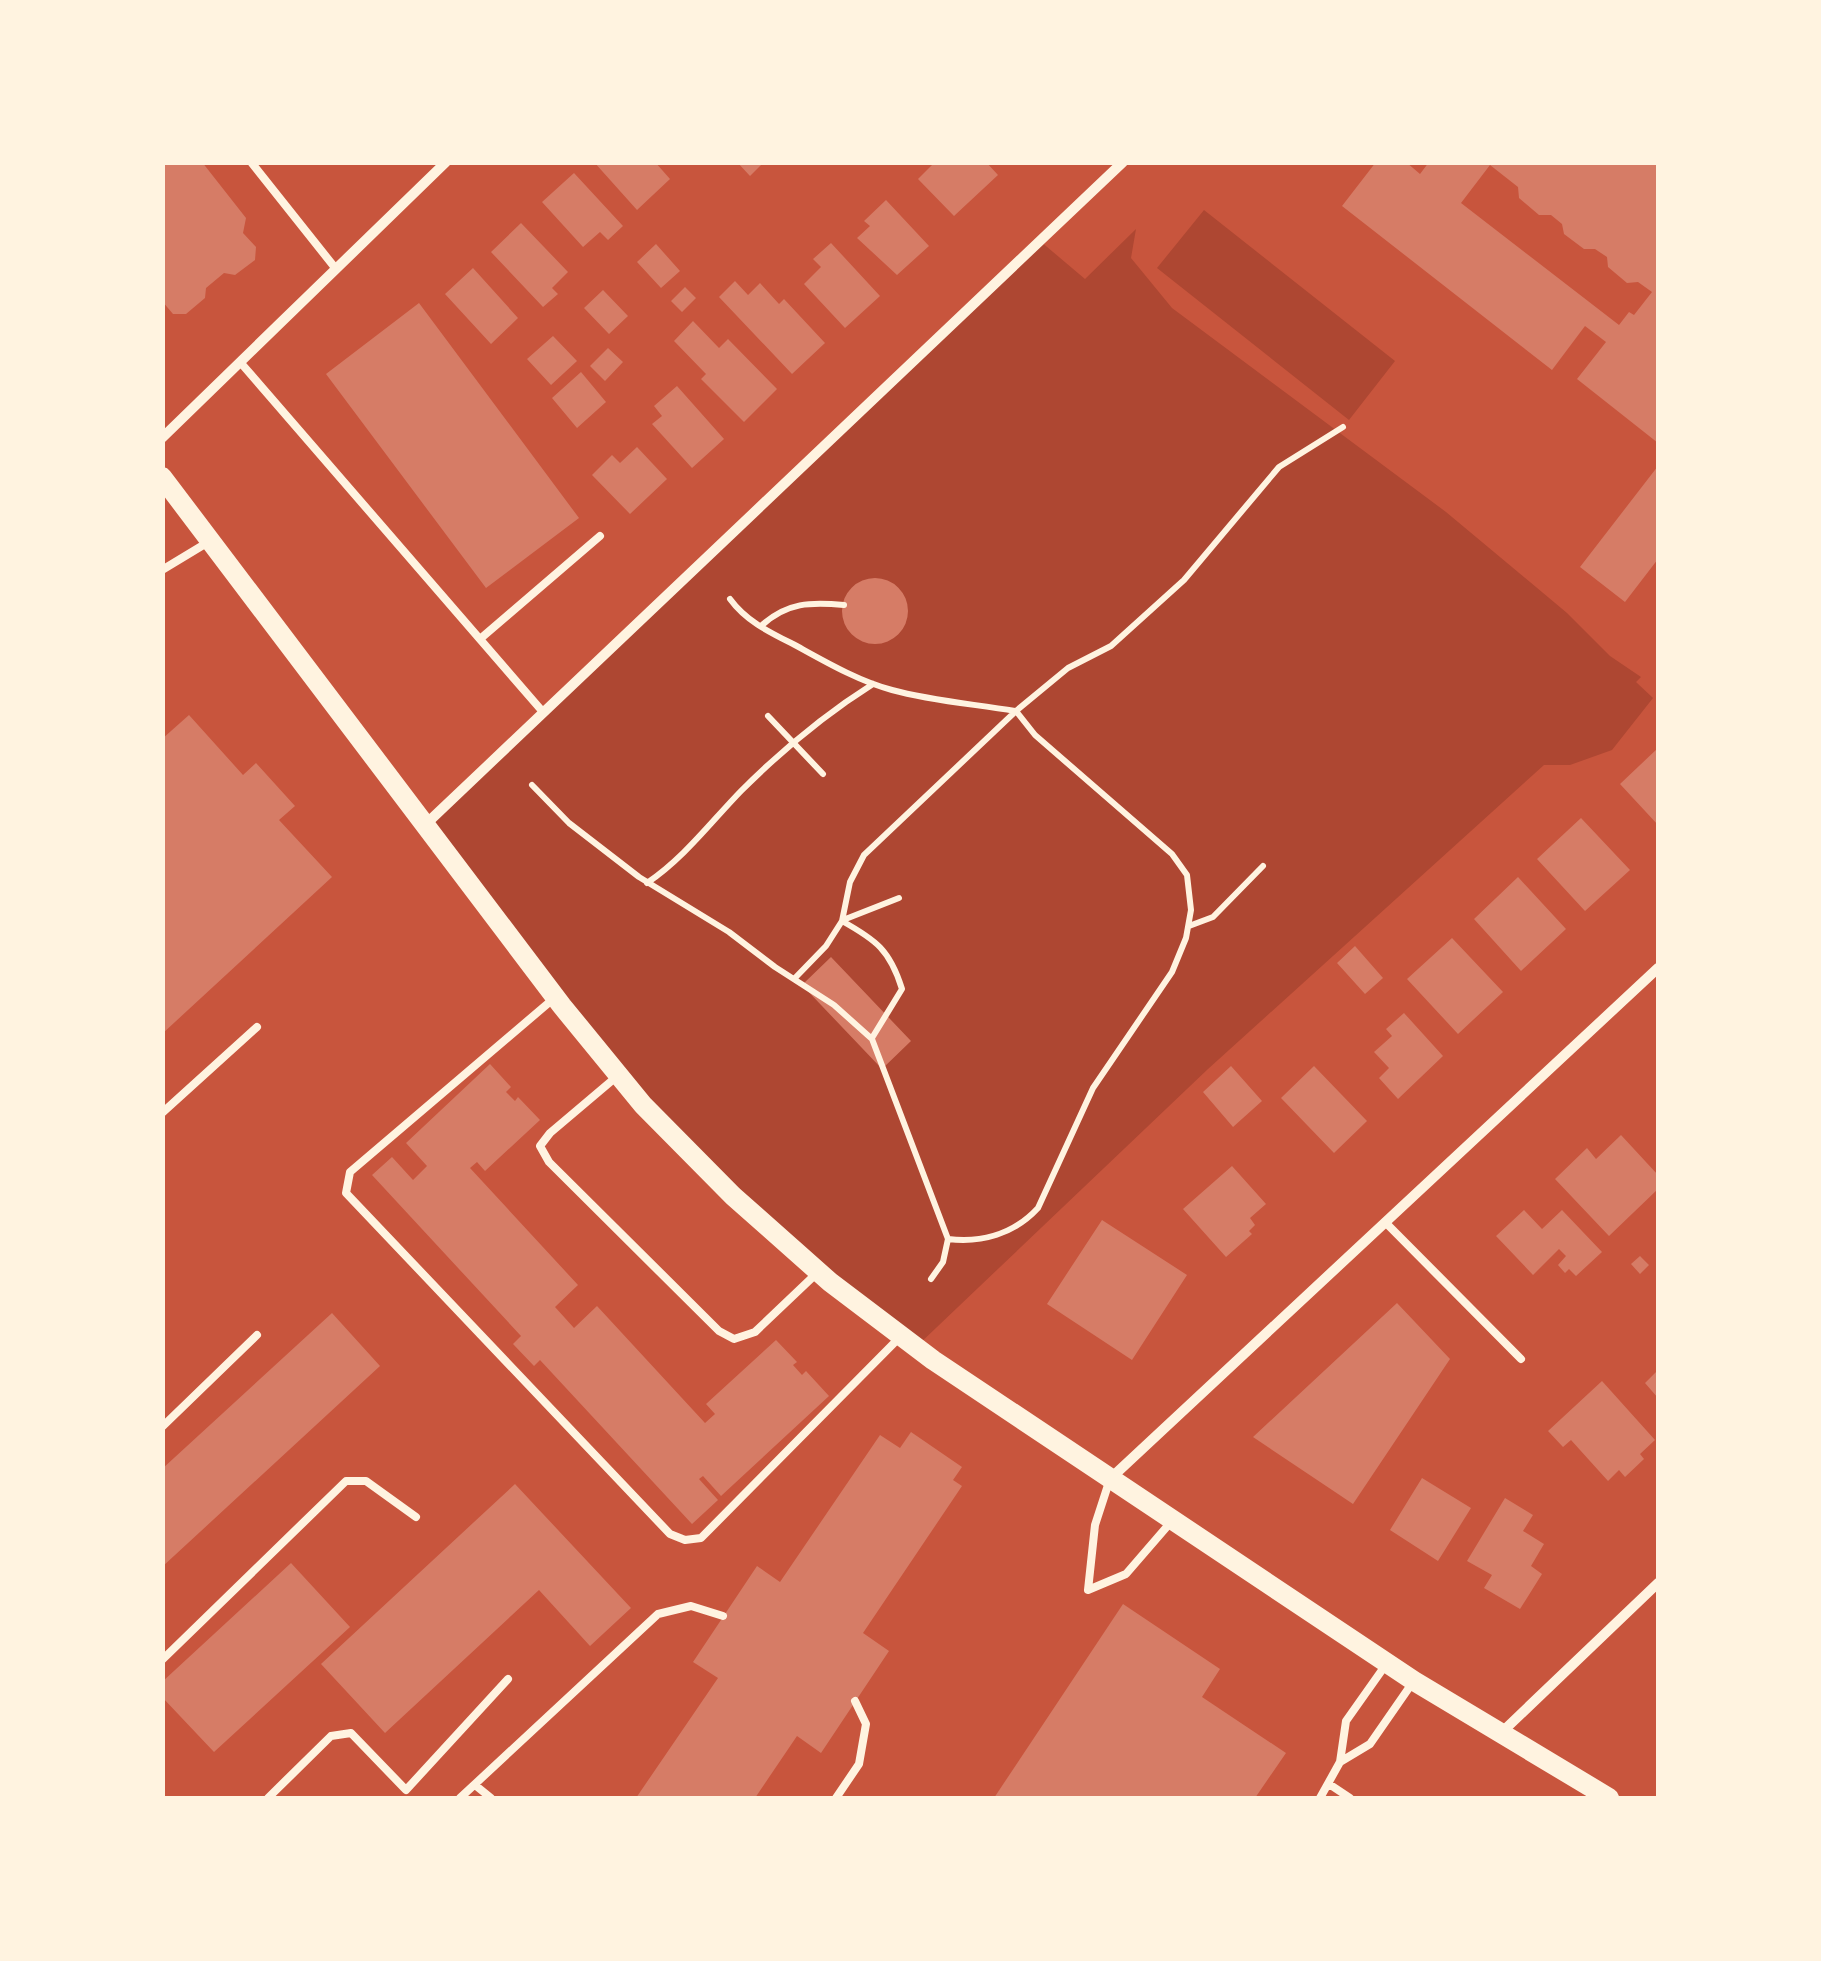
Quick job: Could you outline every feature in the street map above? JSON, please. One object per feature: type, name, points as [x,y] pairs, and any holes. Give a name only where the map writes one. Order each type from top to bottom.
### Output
[{"type":"main road","points":[[162,477],[556,997],[642,1105],[733,1196],[818,1272],[901,1336],[1414,1681],[1609,1798]]},
{"type":"street","points":[[162,438],[446,162]]},
{"type":"street","points":[[424,826],[1123,162]]},
{"type":"street","points":[[1110,1478],[1658,968]]},
{"type":"street","points":[[1500,1734],[1658,1583]]},
{"type":"lane","points":[[252,162],[336,269]]},
{"type":"lane","points":[[240,362],[542,712]]},
{"type":"lane","points":[[480,639],[600,536]]},
{"type":"lane","points":[[162,570],[210,540]]},
{"type":"lane","points":[[556,997],[350,1172],[346,1192],[670,1534],[686,1540],[700,1538],[901,1336]]},
{"type":"lane","points":[[162,1113],[257,1027]]},
{"type":"lane","points":[[619,1076],[550,1133],[540,1146],[549,1162],[719,1332],[734,1339],[755,1332],[818,1272]]},
{"type":"lane","points":[[1386,1222],[1521,1359]]},
{"type":"lane","points":[[162,1428],[257,1335]]},
{"type":"lane","points":[[1110,1478],[1095,1525],[1088,1590],[1126,1574],[1174,1519]]},
{"type":"lane","points":[[162,1660],[346,1481],[366,1481],[416,1517]]},
{"type":"lane","points":[[460,1798],[658,1614],[691,1606],[723,1616]]},
{"type":"lane","points":[[1320,1798],[1340,1762],[1346,1722],[1387,1663]]},
{"type":"lane","points":[[268,1798],[331,1736],[351,1732],[405,1794],[508,1679]]},
{"type":"lane","points":[[1340,1762],[1370,1744],[1414,1681]]},
{"type":"lane","points":[[836,1798],[859,1764],[866,1724],[855,1701]]},
{"type":"lane","points":[[475,1784],[490,1798]]},
{"type":"lane","points":[[1329,1784],[1350,1798]]},
{"type":"path","points":[[794,979],[826,946],[842,921],[850,882],[864,855],[1016,711],[1068,668],[1111,646],[1184,580],[1279,467],[1344,427]]},
{"type":"path","points":[[730,600],[742,615],[874,684],[930,698],[1016,711],[1035,736],[1172,854],[1187,875],[1191,910],[1172,972],[1094,1088],[1038,1208],[1028,1220],[977,1242],[948,1239]]},
{"type":"path","points":[[761,626],[791,606],[811,602],[844,605]]},
{"type":"path","points":[[647,883],[702,835],[794,741],[874,684]]},
{"type":"path","points":[[768,716],[823,774]]},
{"type":"path","points":[[532,785],[569,823],[647,883],[730,932],[834,1004],[872,1039],[948,1239],[943,1262],[931,1279]]},
{"type":"path","points":[[1188,926],[1213,916],[1263,866]]},
{"type":"path","points":[[842,921],[899,898]]},
{"type":"path","points":[[842,921],[874,939],[894,963],[902,989],[872,1039]]},
{"type":"shaded area","points":[[1204,210],[1395,361],[1349,420],[1157,268]]},
{"type":"shaded area","points":[[1136,229],[1131,258],[1172,308],[1446,512],[1567,613],[1610,656],[1641,677],[1636,682],[1653,698],[1612,750],[1570,765],[1544,765],[1208,1069],[916,1347],[643,1105],[424,825],[1040,241],[1085,279]]},
{"type":"building","points":[[162,162],[202,162],[246,218],[243,233],[256,247],[255,260],[235,275],[224,273],[206,288],[205,298],[186,314],[173,314],[162,301]]},
{"type":"building","points":[[594,162],[655,162],[670,179],[637,210]]},
{"type":"building","points":[[737,162],[764,162],[750,176]]},
{"type":"building","points":[[935,162],[986,162],[998,175],[954,216],[918,179]]},
{"type":"building","points":[[1376,162],[1406,162],[1420,174],[1429,162],[1658,162],[1658,443],[1577,379],[1606,342],[1585,326],[1552,370],[1342,206]],"holes":[[[1490,165],[1518,187],[1519,198],[1539,215],[1551,215],[1562,224],[1564,234],[1584,249],[1595,249],[1607,257],[1608,267],[1627,283],[1638,282],[1652,292],[1634,315],[1629,312],[1619,325],[1461,203]]]},
{"type":"building","points":[[574,173],[623,226],[608,240],[600,232],[583,247],[542,202]]},
{"type":"building","points":[[886,200],[929,246],[897,275],[857,238],[870,226],[864,221]]},
{"type":"building","points":[[521,223],[568,272],[552,288],[558,294],[543,307],[491,252]]},
{"type":"building","points":[[831,243],[880,296],[845,328],[804,284],[821,267],[813,259]]},
{"type":"building","points":[[656,244],[680,271],[661,288],[637,262]]},
{"type":"building","points":[[473,268],[518,318],[491,344],[445,294]]},
{"type":"building","points":[[735,281],[748,295],[760,283],[779,304],[784,299],[825,343],[792,374],[719,297]]},
{"type":"building","points":[[685,287],[696,298],[682,312],[671,301]]},
{"type":"building","points":[[603,290],[628,316],[609,334],[584,308]]},
{"type":"building","points":[[419,303],[579,518],[486,588],[326,374]]},
{"type":"building","points":[[693,321],[719,348],[728,339],[777,389],[744,422],[701,379],[706,374],[674,341]]},
{"type":"building","points":[[553,336],[577,361],[551,385],[527,359]]},
{"type":"building","points":[[608,348],[623,362],[605,381],[590,366]]},
{"type":"building","points":[[581,372],[606,402],[577,428],[552,398]]},
{"type":"building","points":[[677,386],[724,439],[692,468],[652,424],[662,416],[654,406]]},
{"type":"building","points":[[637,447],[667,479],[630,514],[592,475],[612,455],[620,463]]},
{"type":"building","points":[[1658,466],[1658,559],[1625,602],[1580,567]]},
{"type":"building","points":[[875,578],[898,588],[908,611],[898,634],[875,644],[852,634],[842,611],[852,588]]},
{"type":"building","points":[[189,715],[243,775],[256,763],[295,806],[279,820],[332,877],[162,1034],[162,739]]},
{"type":"building","points":[[1658,748],[1658,825],[1620,784]]},
{"type":"building","points":[[1581,818],[1630,870],[1585,911],[1537,859]]},
{"type":"building","points":[[1518,877],[1566,929],[1521,971],[1474,919]]},
{"type":"building","points":[[1452,938],[1503,992],[1458,1034],[1407,979]]},
{"type":"building","points":[[1355,946],[1383,978],[1365,994],[1337,963]]},
{"type":"building","points":[[831,957],[911,1041],[882,1069],[802,985]]},
{"type":"building","points":[[1404,1013],[1443,1056],[1398,1099],[1379,1078],[1389,1068],[1374,1052],[1392,1036],[1386,1029]]},
{"type":"building","points":[[490,1064],[511,1087],[506,1092],[515,1101],[518,1097],[540,1120],[485,1171],[477,1162],[470,1168],[578,1285],[555,1307],[574,1328],[597,1306],[705,1423],[715,1414],[706,1404],[776,1340],[797,1362],[793,1365],[802,1375],[806,1371],[829,1396],[721,1496],[703,1476],[699,1479],[718,1500],[692,1524],[540,1360],[534,1366],[513,1344],[521,1336],[372,1175],[392,1157],[413,1180],[427,1166],[406,1143]]},
{"type":"building","points":[[1231,1066],[1262,1101],[1233,1127],[1203,1092]]},
{"type":"building","points":[[1314,1066],[1367,1121],[1334,1153],[1281,1098]]},
{"type":"building","points":[[1621,1135],[1658,1175],[1658,1189],[1609,1236],[1555,1179],[1587,1148],[1596,1159]]},
{"type":"building","points":[[1232,1166],[1266,1204],[1250,1218],[1255,1225],[1249,1231],[1252,1234],[1226,1257],[1183,1209]]},
{"type":"building","points":[[1524,1210],[1542,1229],[1562,1210],[1602,1252],[1576,1276],[1569,1269],[1565,1273],[1558,1265],[1566,1256],[1559,1249],[1533,1275],[1496,1236]]},
{"type":"building","points":[[1102,1220],[1187,1275],[1132,1360],[1047,1304]]},
{"type":"building","points":[[1640,1256],[1649,1265],[1640,1274],[1631,1264]]},
{"type":"building","points":[[1397,1303],[1450,1359],[1353,1504],[1253,1437]]},
{"type":"building","points":[[332,1313],[380,1366],[162,1567],[162,1469]]},
{"type":"building","points":[[1658,1370],[1658,1398],[1645,1383]]},
{"type":"building","points":[[1602,1381],[1655,1440],[1640,1454],[1644,1459],[1625,1477],[1619,1470],[1608,1481],[1571,1440],[1563,1447],[1548,1431]]},
{"type":"building","points":[[911,1432],[962,1467],[953,1480],[962,1486],[863,1633],[889,1651],[821,1753],[797,1736],[755,1798],[636,1798],[718,1678],[693,1662],[757,1566],[780,1582],[880,1435],[900,1448]]},
{"type":"building","points":[[1422,1478],[1471,1508],[1438,1561],[1390,1530]]},
{"type":"building","points":[[515,1484],[631,1608],[590,1646],[539,1590],[385,1733],[321,1664]]},
{"type":"building","points":[[1505,1498],[1533,1515],[1523,1531],[1544,1544],[1531,1566],[1542,1574],[1520,1609],[1484,1588],[1492,1575],[1467,1561]]},
{"type":"building","points":[[291,1563],[350,1627],[214,1752],[162,1697],[162,1682]]},
{"type":"building","points":[[1123,1604],[1220,1669],[1202,1697],[1286,1753],[1255,1798],[994,1798]]}]
